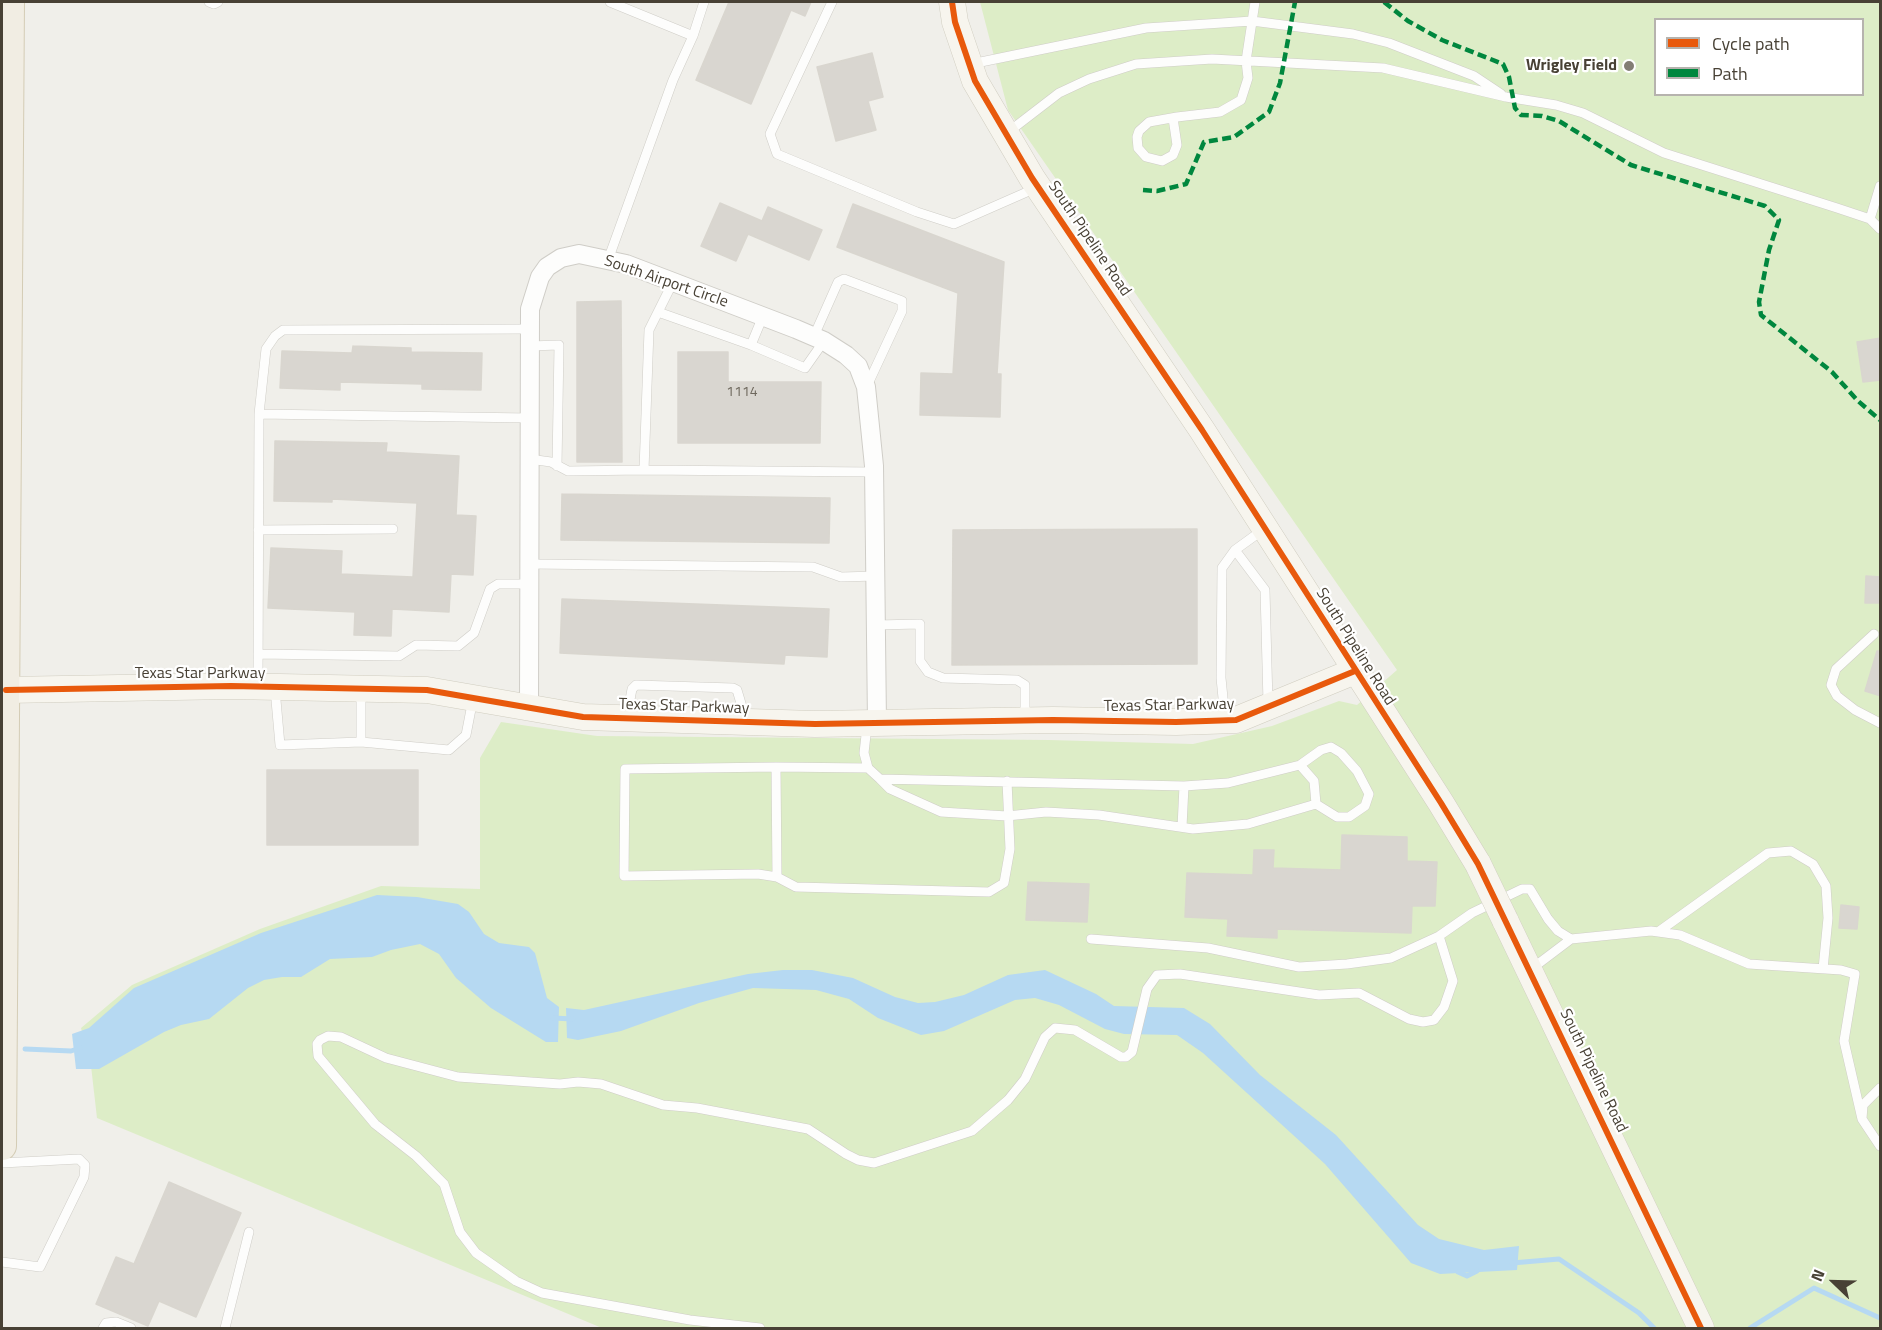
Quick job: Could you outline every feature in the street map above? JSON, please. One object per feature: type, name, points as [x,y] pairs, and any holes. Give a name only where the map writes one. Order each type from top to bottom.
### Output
[{"type":"main road","points":[[2,1146],[5,202],[10,2]]},
{"type":"street","name":"South Pipeline Road","points":[[952,2],[955,22],[975,81],[1038,187],[1202,430],[1478,864],[1701,1329]]},
{"type":"street","name":"South Airport Circle","points":[[529,708],[530,309],[534,290],[547,267],[561,258],[579,254],[608,260],[673,282],[819,338],[846,354],[858,366],[866,387],[874,472],[876,624],[872,723]]},
{"type":"street","name":"Texas Star Parkway","points":[[4,690],[266,687],[427,690],[583,717],[746,722],[1236,720],[1268,709],[1355,671]]},
{"type":"lane","points":[[209,2],[214,4],[218,2]]},
{"type":"lane","points":[[610,2],[693,36]]},
{"type":"lane","points":[[608,260],[673,80],[693,36],[704,2]]},
{"type":"lane","points":[[832,2],[770,134],[777,154],[917,212],[954,224],[1038,187]]},
{"type":"lane","points":[[1173,118],[1177,145],[1173,155],[1162,161],[1146,157],[1138,148],[1139,131],[1149,122],[1173,118],[1220,112],[1241,100],[1248,78],[1246,61],[1255,2]]},
{"type":"lane","points":[[969,64],[1146,28],[1252,21],[1353,34],[1389,43],[1474,76],[1506,97]]},
{"type":"lane","points":[[1006,134],[1059,93],[1089,79],[1136,64],[1212,59],[1383,68],[1506,97],[1556,105],[1583,114],[1664,153],[1870,219],[1881,229]]},
{"type":"lane","points":[[1870,219],[1877,204],[1881,186]]},
{"type":"lane","points":[[658,312],[751,345],[805,368],[819,338],[838,282],[844,279],[902,301],[902,310],[866,387]]},
{"type":"lane","points":[[644,470],[649,330],[673,282]]},
{"type":"lane","points":[[751,345],[763,316]]},
{"type":"lane","points":[[473,698],[466,735],[449,750],[361,742],[280,745],[258,654],[259,414],[266,349],[274,336],[283,330],[530,338],[559,345],[557,466]]},
{"type":"lane","points":[[259,414],[530,418]]},
{"type":"lane","points":[[529,459],[568,471],[874,472]]},
{"type":"lane","points":[[1225,720],[1221,678],[1222,568],[1234,550],[1265,529]]},
{"type":"lane","points":[[258,530],[393,530]]},
{"type":"lane","points":[[1234,550],[1265,590],[1268,709]]},
{"type":"lane","points":[[529,564],[813,567],[841,578],[876,576]]},
{"type":"lane","points":[[258,654],[399,656],[416,645],[459,646],[474,633],[490,589],[498,584],[529,584]]},
{"type":"lane","points":[[876,624],[920,624],[920,661],[928,672],[943,678],[1017,680],[1025,685],[1025,721]]},
{"type":"lane","points":[[1874,634],[1836,669],[1831,685],[1837,696],[1855,710],[1881,723]]},
{"type":"lane","points":[[626,719],[632,689],[636,685],[734,688],[737,690],[746,722]]},
{"type":"lane","points":[[361,689],[361,742]]},
{"type":"lane","points":[[872,723],[864,753],[868,768],[879,779],[890,789],[942,812],[1007,816],[1046,812],[1099,814],[1182,827],[1248,824],[1316,804],[1337,817],[1348,817],[1365,806],[1369,794],[1357,771],[1341,753],[1331,747],[1321,750],[1300,765],[1228,783],[1184,786],[879,779]]},
{"type":"lane","points":[[1300,765],[1314,781],[1316,804]]},
{"type":"lane","points":[[776,767],[777,877]]},
{"type":"lane","points":[[868,768],[625,769],[624,876],[758,874],[777,877],[796,887],[989,892],[1004,883],[1010,849],[1007,781]]},
{"type":"lane","points":[[1182,827],[1184,786]]},
{"type":"lane","points":[[1658,932],[1768,853],[1791,851],[1813,864],[1826,886],[1828,918],[1823,969]]},
{"type":"lane","points":[[1091,939],[1208,948],[1299,966],[1347,964],[1391,958],[1439,936],[1472,913],[1522,890],[1530,889],[1548,919],[1558,931],[1571,939]]},
{"type":"lane","points":[[1529,971],[1571,939],[1658,932],[1702,943],[1749,964],[1823,969],[1855,974],[1844,1041],[1862,1119],[1881,1146]]},
{"type":"lane","points":[[760,1329],[690,1320],[542,1293],[516,1281],[477,1252],[460,1232],[444,1185],[416,1156],[375,1125],[318,1056],[317,1044],[328,1036],[341,1037],[386,1058],[458,1077],[560,1084],[601,1084],[663,1105],[698,1108],[808,1129],[846,1154],[858,1160],[874,1163],[949,1141],[972,1131],[1008,1100],[1025,1079],[1045,1037],[1055,1028],[1076,1030],[1115,1051],[1120,1057],[1132,1052],[1147,989],[1157,975],[1180,974],[1292,993],[1319,995],[1359,993],[1409,1019],[1423,1022],[1434,1020],[1444,1006],[1453,981],[1439,936]]},
{"type":"lane","points":[[1862,1119],[1863,1105],[1881,1088]]},
{"type":"lane","points":[[2,1163],[79,1159],[86,1165],[84,1178],[40,1268],[2,1262]]},
{"type":"lane","points":[[225,1329],[249,1232]]},
{"type":"lane","points":[[104,1329],[106,1323],[116,1322],[132,1329]]},
{"type":"green space","points":[[980,2],[1880,2],[1880,1328],[602,1328],[97,1118],[91,1066],[81,1028],[132,985],[260,929],[381,886],[480,889],[480,758],[501,722],[597,736],[1049,740],[1193,744],[1272,726],[1339,701],[1357,705],[1397,670],[1008,110]]},
{"type":"water","points":[[377,895],[417,897],[458,904],[469,912],[484,934],[499,943],[529,947],[535,953],[547,998],[559,1007],[558,1042],[546,1042],[491,1008],[456,978],[439,954],[420,944],[372,957],[330,959],[301,977],[264,980],[248,988],[209,1019],[181,1025],[164,1032],[99,1069],[76,1069],[72,1034],[89,1028],[134,988],[261,933]]},
{"type":"water","points":[[783,970],[812,970],[853,978],[895,997],[918,1003],[935,1002],[964,995],[1008,975],[1045,970],[1096,994],[1114,1006],[1184,1008],[1210,1024],[1260,1075],[1336,1135],[1418,1225],[1439,1239],[1484,1250],[1519,1246],[1517,1270],[1440,1274],[1411,1263],[1325,1164],[1203,1053],[1177,1035],[1124,1034],[1105,1029],[1059,1005],[1035,998],[1015,1000],[944,1031],[921,1035],[878,1018],[849,999],[816,990],[753,988],[699,1003],[621,1031],[578,1040],[567,1038],[566,1008],[584,1010],[748,974]]},
{"type":"building","points":[[729,2],[811,2],[805,16],[791,10],[751,104],[696,80]]},
{"type":"building","points":[[872,53],[883,97],[868,101],[876,130],[836,141],[817,67]]},
{"type":"building","points":[[720,203],[762,221],[768,207],[822,230],[809,260],[748,234],[736,261],[701,246]]},
{"type":"building","points":[[853,204],[1004,262],[997,374],[1001,374],[1000,417],[920,415],[921,373],[953,374],[958,293],[837,247]]},
{"type":"building","points":[[621,301],[622,462],[577,462],[577,302]]},
{"type":"building","points":[[1881,338],[1881,380],[1863,382],[1857,342]]},
{"type":"building","points":[[353,346],[411,348],[411,352],[482,353],[481,390],[422,389],[422,384],[340,382],[340,390],[280,388],[282,351],[352,353]]},
{"type":"building","points":[[678,352],[728,352],[728,382],[821,382],[820,443],[678,443]]},
{"type":"building","points":[[275,441],[387,443],[386,452],[459,456],[456,515],[476,516],[473,575],[451,574],[449,612],[392,609],[391,636],[354,635],[355,612],[268,608],[271,548],[342,551],[341,574],[413,577],[417,503],[332,499],[332,502],[274,501]]},
{"type":"building","points":[[562,494],[830,498],[829,543],[561,540]]},
{"type":"building","points":[[1197,529],[1197,664],[952,665],[953,530]]},
{"type":"building","points":[[1866,576],[1881,577],[1881,603],[1865,603]]},
{"type":"building","points":[[562,599],[829,609],[827,657],[785,655],[784,664],[560,653]]},
{"type":"building","points":[[1877,651],[1881,651],[1881,696],[1865,691]]},
{"type":"building","points":[[267,770],[418,770],[418,845],[267,845]]},
{"type":"building","points":[[1342,835],[1407,837],[1407,861],[1437,862],[1435,906],[1412,906],[1411,933],[1277,929],[1277,938],[1227,936],[1228,919],[1185,917],[1187,873],[1253,875],[1254,850],[1274,850],[1273,868],[1341,870]]},
{"type":"building","points":[[1028,882],[1089,884],[1087,922],[1026,920]]},
{"type":"building","points":[[1841,905],[1859,907],[1857,929],[1839,928]]},
{"type":"building","points":[[169,1182],[241,1213],[196,1317],[159,1301],[148,1326],[96,1304],[116,1257],[134,1264]]},
{"type":"waterway","points":[[553,1018],[573,1019]]},
{"type":"waterway","points":[[25,1049],[71,1051],[80,1048]]},
{"type":"waterway","points":[[1512,1263],[1559,1259],[1639,1313],[1654,1328]]},
{"type":"waterway","points":[[1458,1272],[1467,1276],[1477,1271]]},
{"type":"waterway","points":[[1750,1328],[1814,1288],[1880,1318]]},
{"type":"marked path","points":[[1143,190],[1157,191],[1186,184],[1204,142],[1234,137],[1269,112],[1280,83],[1295,2]]},
{"type":"marked path","points":[[1384,2],[1408,21],[1442,40],[1503,64],[1509,77],[1515,108],[1521,115],[1542,116],[1559,121],[1631,165],[1765,206],[1779,220],[1769,250],[1759,302],[1761,315],[1832,372],[1858,401],[1880,420]]},
{"type":"cycle path","points":[[952,2],[955,22],[975,81],[1032,178],[1202,430],[1478,864],[1701,1328]]},
{"type":"cycle path","points":[[6,690],[231,686],[427,690],[583,717],[815,724],[1053,720],[1176,722],[1236,720],[1355,671]]},
{"type":"place","name":"Wrigley Field","points":[[1629,66]]}]
